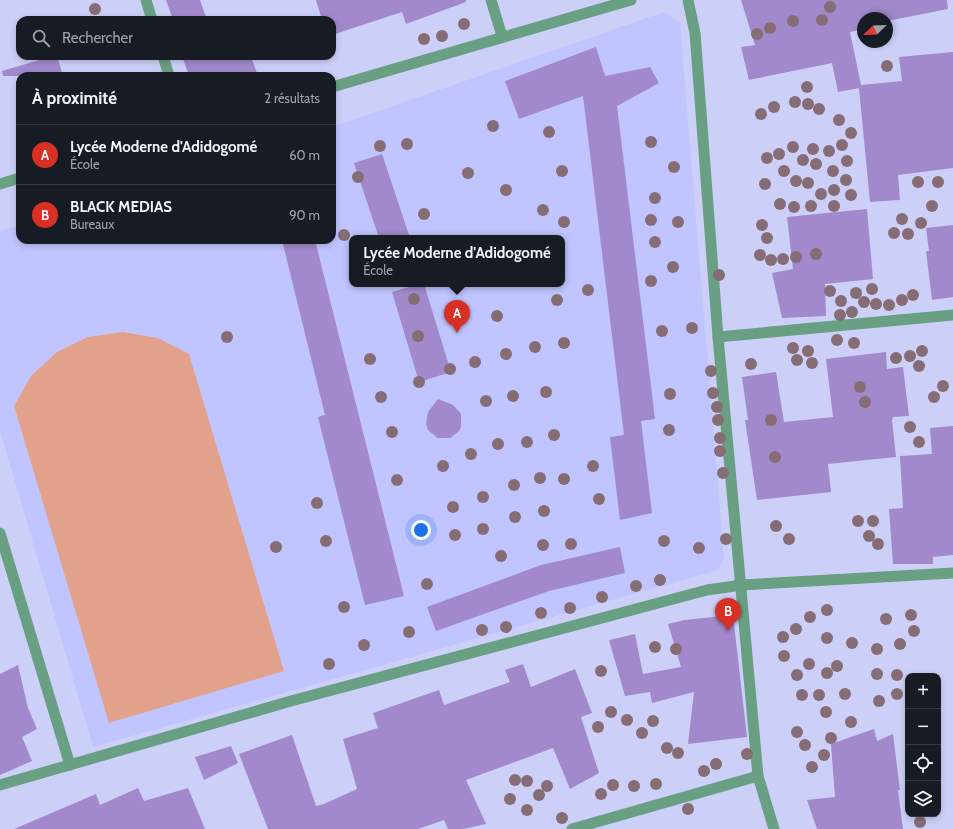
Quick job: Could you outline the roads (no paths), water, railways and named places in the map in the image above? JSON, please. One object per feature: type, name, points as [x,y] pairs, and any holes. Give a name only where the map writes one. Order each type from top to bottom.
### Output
[{"type":"street","points":[[146,0],[151,16]]},
{"type":"street","points":[[491,0],[502,36]]},
{"type":"street","points":[[336,86],[502,36],[631,0]]},
{"type":"street","points":[[688,0],[695,33],[718,337],[742,585],[758,776],[774,829]]},
{"type":"street","points":[[163,60],[168,72]]},
{"type":"street","points":[[0,184],[16,179]]},
{"type":"street","points":[[718,337],[953,315]]},
{"type":"street","points":[[0,534],[70,765]]},
{"type":"street","points":[[0,785],[291,701],[707,590],[742,585],[953,572]]},
{"type":"street","points":[[572,829],[599,825],[758,776]]},
{"type":"place","name":"Lycée Moderne d'Adidogomé","points":[[457,333]]},
{"type":"place","name":"BLACK MEDIAS","points":[[728,631]]}]
